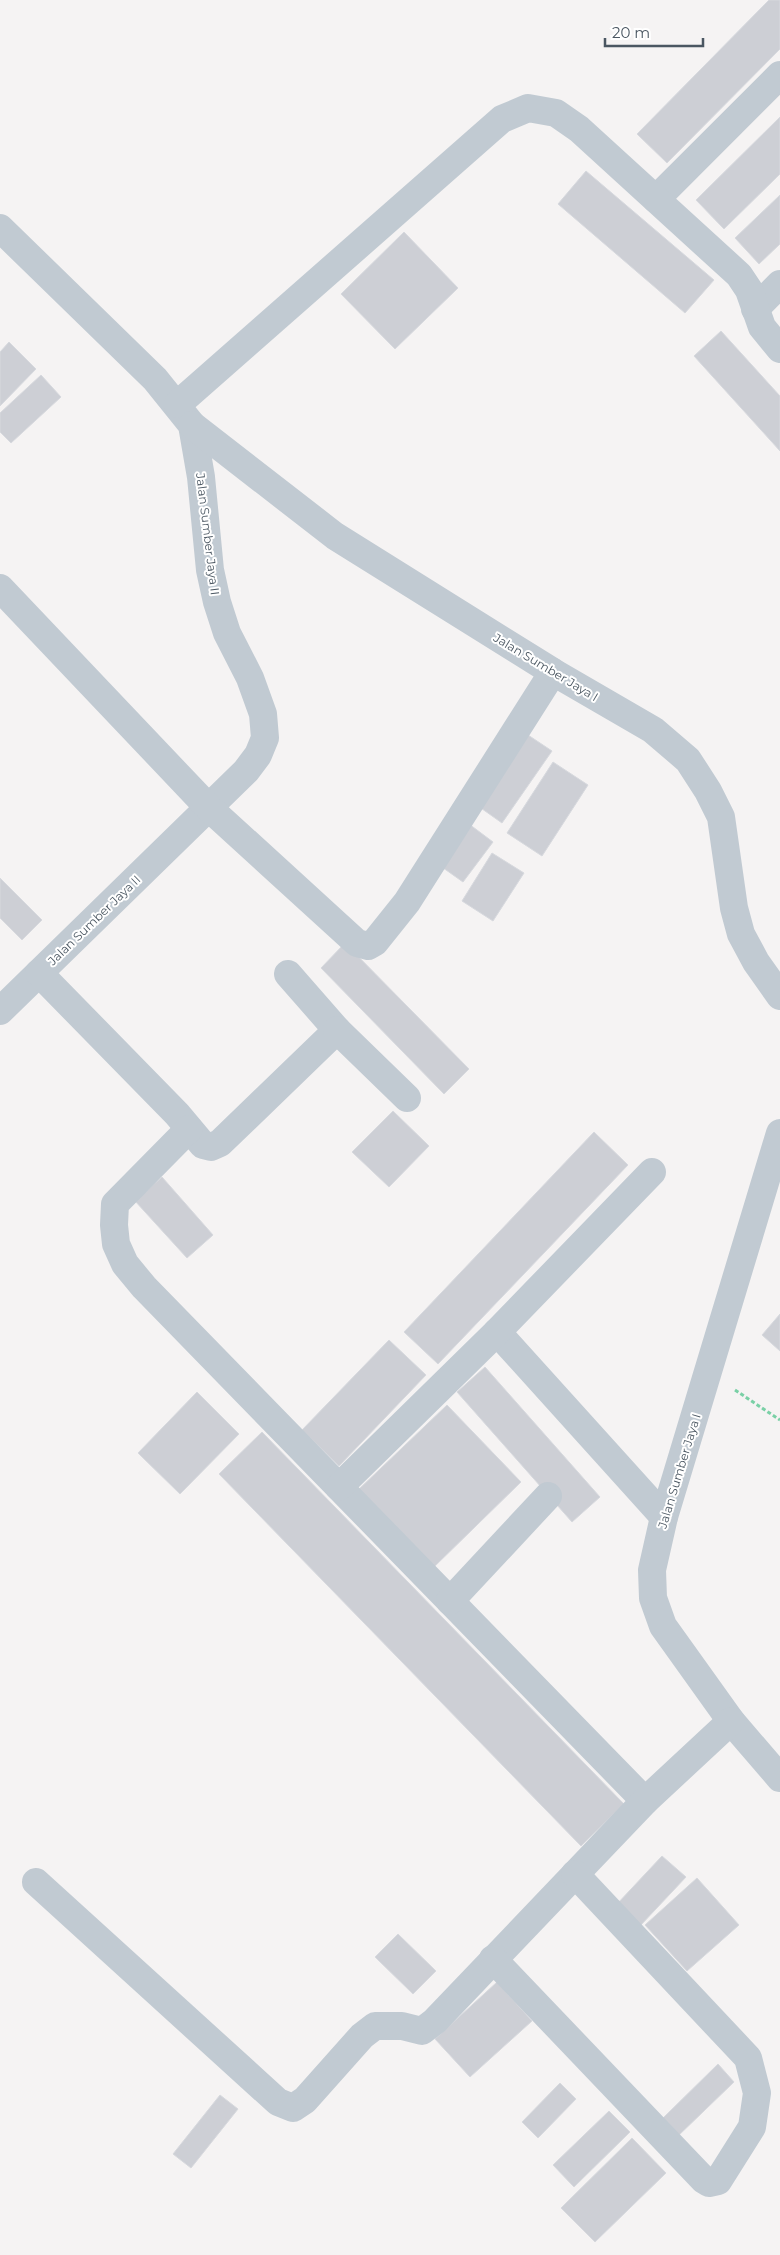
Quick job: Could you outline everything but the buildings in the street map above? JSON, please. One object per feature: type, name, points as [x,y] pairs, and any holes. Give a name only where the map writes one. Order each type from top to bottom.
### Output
[{"type":"street","points":[[656,199],[780,75]]},
{"type":"street","points":[[0,228],[156,379],[185,415],[502,119],[528,108],[556,113],[579,129],[739,275],[749,290],[762,326],[780,349]]},
{"type":"street","points":[[755,309],[780,284]]},
{"type":"street","name":"Jalan Sumber Jaya I","points":[[185,415],[335,536],[552,672],[653,730],[688,760],[708,790],[721,817],[734,908],[741,934],[756,962],[780,996]]},
{"type":"street","name":"Jalan Sumber Jaya II","points":[[0,1011],[246,771],[258,756],[265,738],[263,714],[250,678],[227,633],[217,602],[210,570],[201,477],[185,415]]},
{"type":"street","points":[[0,588],[209,808],[358,943],[368,946],[375,942],[407,902],[552,672]]},
{"type":"street","points":[[39,973],[177,1114],[204,1145],[212,1147],[220,1144],[337,1030]]},
{"type":"street","points":[[288,974],[337,1030],[407,1098]]},
{"type":"street","points":[[189,1129],[116,1204],[114,1226],[116,1244],[125,1264],[144,1287],[645,1801]]},
{"type":"street","name":"Jalan Sumber Jaya I","points":[[780,1133],[664,1517],[652,1570],[653,1598],[663,1626],[731,1721],[780,1778]]},
{"type":"street","points":[[339,1488],[496,1332],[652,1172]]},
{"type":"street","points":[[496,1332],[664,1517]]},
{"type":"street","points":[[450,1601],[548,1496]]},
{"type":"street","points":[[36,1882],[278,2102],[293,2108],[305,2100],[362,2036],[375,2026],[402,2026],[422,2031],[435,2021],[645,1801],[731,1721]]},
{"type":"street","points":[[493,1959],[704,2180],[709,2183],[718,2181],[752,2127],[757,2093],[748,2058],[574,1874]]},
{"type":"path","points":[[709,1372],[780,1420]]}]
